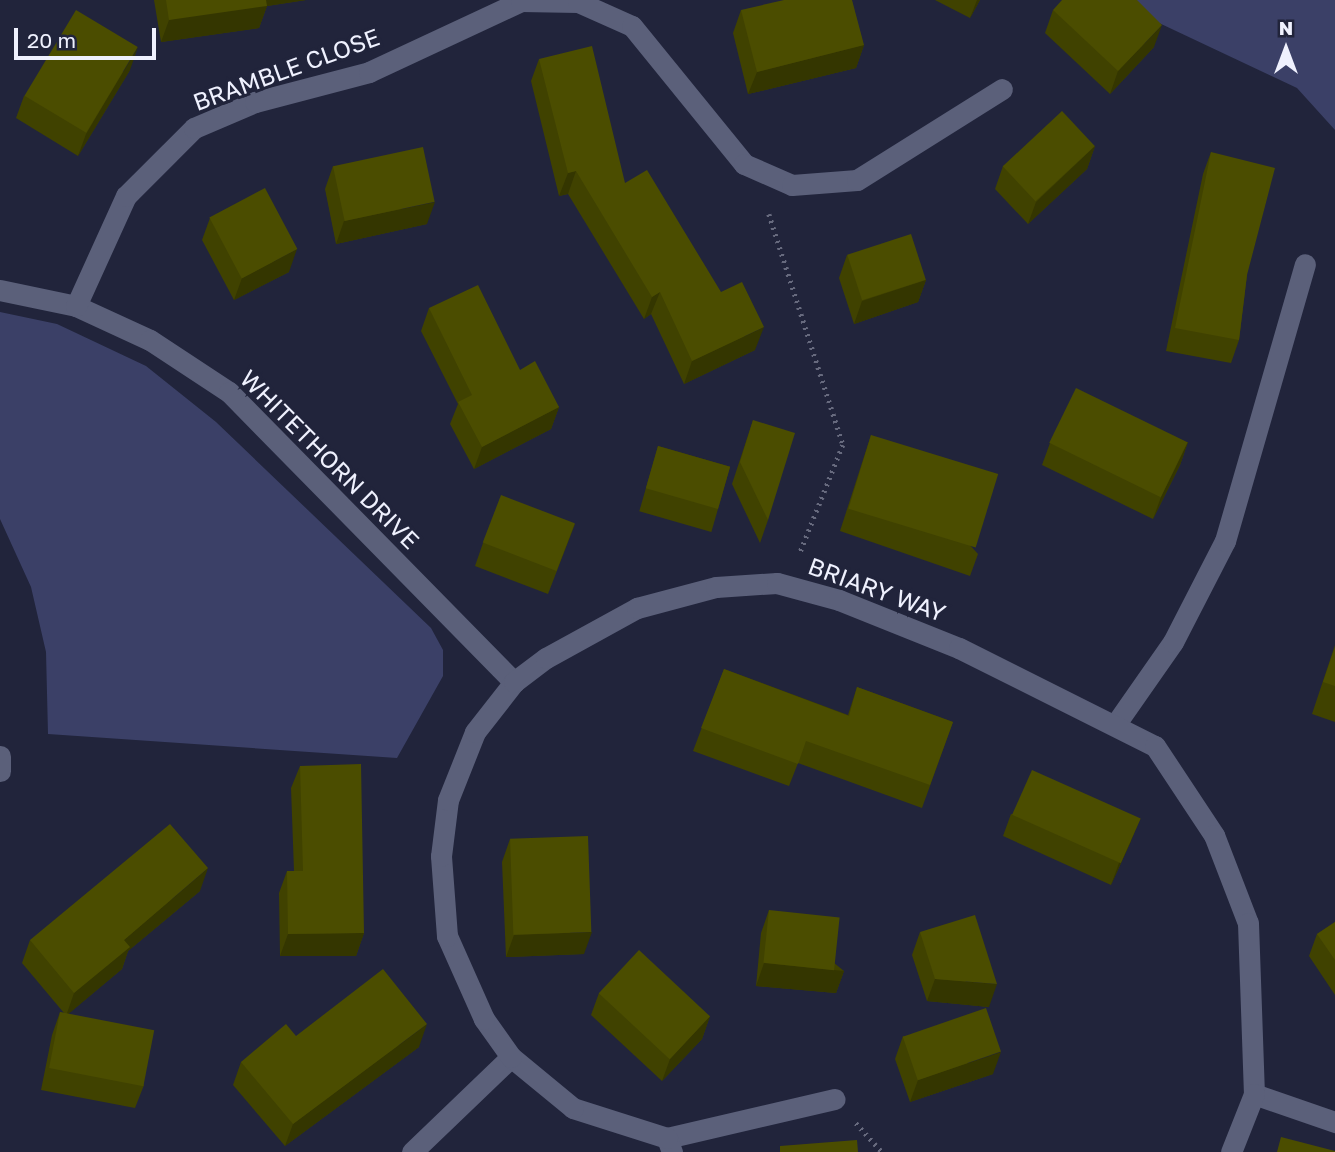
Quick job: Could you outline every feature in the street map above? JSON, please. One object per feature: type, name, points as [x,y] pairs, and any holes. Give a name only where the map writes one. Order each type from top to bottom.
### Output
[{"type":"street","name":"BRAMBLE CLOSE","points":[[76,306],[126,196],[194,128],[255,102],[369,72],[521,1],[578,2],[632,26],[744,164],[780,181],[857,180],[1002,89]]},
{"type":"street","points":[[1115,725],[1173,642],[1225,541],[1305,264]]},
{"type":"street","name":"WHITETHORN DRIVE","points":[[0,290],[76,306],[150,340],[229,392],[514,682]]},
{"type":"street","name":"BRIARY WAY","points":[[670,1145],[573,1108],[510,1057],[484,1019],[447,936],[442,856],[460,765],[474,732],[514,682],[581,635],[637,608],[716,587],[787,585],[893,620],[1155,746],[1214,835],[1243,911],[1254,1094],[1231,1152]]},
{"type":"street","points":[[0,756],[0,771]]},
{"type":"street","points":[[412,1152],[510,1057]]},
{"type":"street","points":[[1254,1094],[1335,1122]]},
{"type":"street","points":[[670,1145],[835,1099]]},
{"type":"path","points":[[780,181],[768,211],[843,445],[787,585]]},
{"type":"shaded area","points":[[1125,0],[1335,0],[1335,130],[1297,88],[1140,14]]},
{"type":"shaded area","points":[[0,312],[57,324],[146,366],[216,422],[431,628],[443,650],[443,676],[397,758],[48,734],[46,652],[31,587],[0,519]]},
{"type":"building","points":[[166,0],[266,0],[267,6],[169,20]]},
{"type":"building","points":[[784,0],[852,0],[864,45],[757,72],[741,10]]},
{"type":"building","points":[[1062,0],[1137,0],[1162,25],[1118,71],[1053,10]]},
{"type":"building","points":[[76,10],[138,47],[86,133],[24,96]]},
{"type":"building","points":[[592,46],[625,183],[647,170],[721,292],[742,282],[764,327],[692,361],[660,292],[652,297],[576,171],[568,173],[539,59]]},
{"type":"building","points":[[1062,111],[1095,146],[1035,201],[1003,166]]},
{"type":"building","points":[[423,147],[435,202],[345,221],[333,166]]},
{"type":"building","points":[[1211,152],[1275,168],[1247,275],[1239,340],[1175,328]]},
{"type":"building","points":[[265,188],[297,249],[242,279],[209,218]]},
{"type":"building","points":[[911,234],[926,280],[862,300],[847,255]]},
{"type":"building","points":[[478,285],[520,370],[535,361],[559,407],[482,447],[458,402],[472,395],[429,308]]},
{"type":"building","points":[[1076,388],[1187,442],[1161,497],[1049,443]]},
{"type":"building","points":[[753,420],[795,433],[768,520],[740,462]]},
{"type":"building","points":[[871,435],[998,474],[976,548],[848,509]]},
{"type":"building","points":[[658,446],[730,467],[718,509],[646,488]]},
{"type":"building","points":[[501,495],[575,523],[556,571],[483,543]]},
{"type":"building","points":[[1335,647],[1335,686],[1323,682]]},
{"type":"building","points":[[724,669],[849,716],[857,687],[953,722],[930,785],[806,741],[798,764],[701,728]]},
{"type":"building","points":[[361,764],[364,933],[288,934],[287,871],[303,871],[300,766]]},
{"type":"building","points":[[1032,770],[1141,818],[1121,863],[1012,815]]},
{"type":"building","points":[[170,824],[208,868],[124,940],[130,947],[74,993],[30,940]]},
{"type":"building","points":[[588,836],[591,932],[513,935],[510,839]]},
{"type":"building","points":[[769,910],[840,917],[834,970],[763,963]]},
{"type":"building","points":[[975,915],[997,984],[935,979],[920,932]]},
{"type":"building","points":[[1335,922],[1335,960],[1317,934]]},
{"type":"building","points":[[639,950],[710,1016],[670,1059],[599,993]]},
{"type":"building","points":[[383,969],[427,1024],[293,1124],[241,1062],[286,1024],[296,1036]]},
{"type":"building","points":[[986,1008],[1001,1051],[918,1080],[903,1037]]},
{"type":"building","points":[[60,1012],[154,1030],[143,1086],[49,1068]]},
{"type":"building","points":[[1281,1137],[1335,1151],[1335,1152],[1277,1152]]},
{"type":"building","points":[[857,1140],[858,1152],[780,1152],[780,1146]]}]
